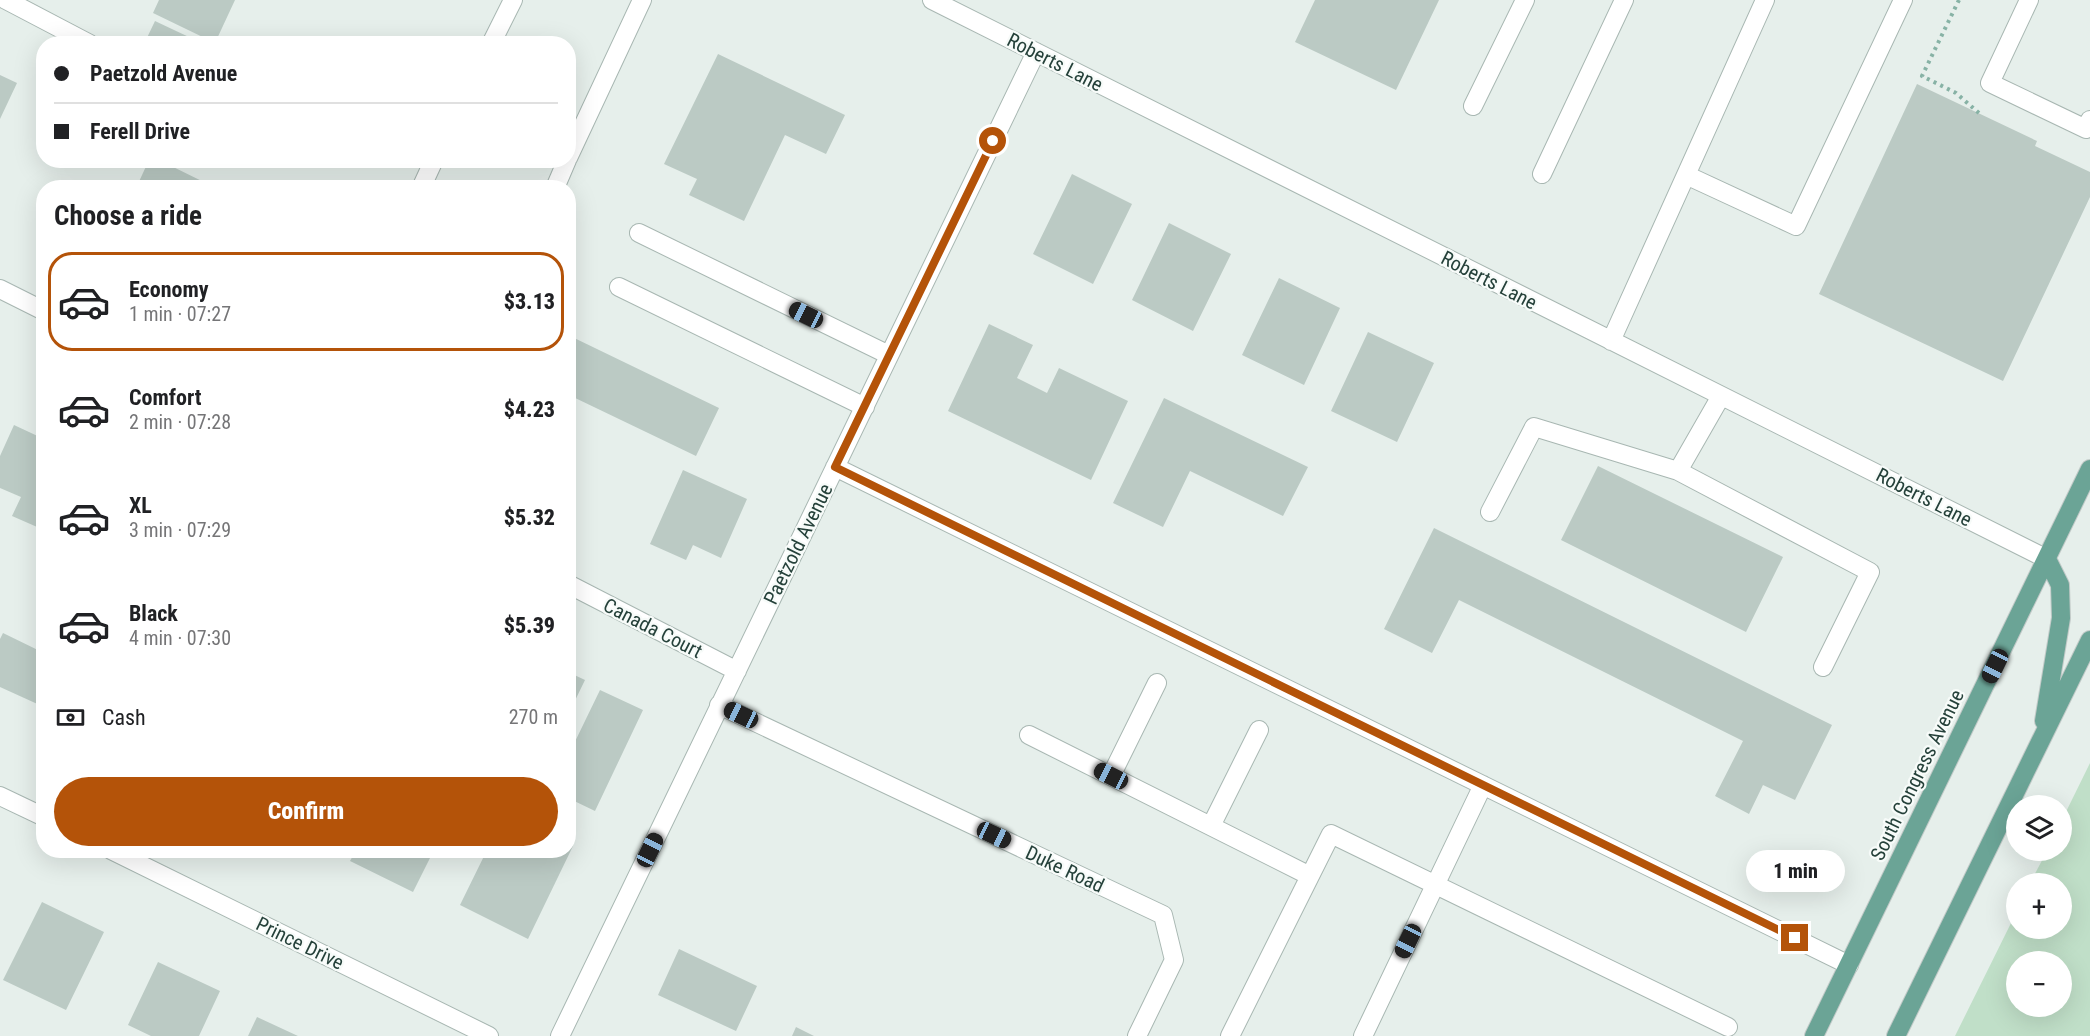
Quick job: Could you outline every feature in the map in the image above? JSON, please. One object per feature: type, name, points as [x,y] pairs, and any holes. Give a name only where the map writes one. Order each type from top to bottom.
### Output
[{"type":"main road","name":"South Congress Avenue","points":[[1814,1036],[2090,469]]},
{"type":"main road","points":[[2041,740],[2061,618],[2060,585],[2047,560]]},
{"type":"main road","points":[[1896,1036],[2090,640]]},
{"type":"street","points":[[6,0],[75,36]]},
{"type":"street","points":[[495,36],[513,0]]},
{"type":"street","points":[[576,142],[642,0]]},
{"type":"street","name":"Roberts Lane","points":[[932,0],[2047,560]]},
{"type":"street","points":[[1473,106],[1525,0]]},
{"type":"street","points":[[1542,174],[1624,0]]},
{"type":"street","points":[[1611,341],[1765,0]]},
{"type":"street","points":[[1686,175],[1796,226],[1903,0]]},
{"type":"street","points":[[2029,0],[1990,83],[2086,129],[2090,120]]},
{"type":"street","name":"Paetzold Avenue","points":[[560,1036],[1036,52]]},
{"type":"street","points":[[639,233],[889,355]]},
{"type":"street","points":[[619,287],[865,407]]},
{"type":"street","points":[[0,289],[36,307]]},
{"type":"street","points":[[1678,471],[1721,396]]},
{"type":"street","points":[[1490,512],[1534,427],[1678,471],[1870,572],[1822,667]]},
{"type":"street","points":[[835,467],[1849,965]]},
{"type":"street","name":"Canada Court","points":[[576,588],[737,671]]},
{"type":"street","points":[[1111,776],[1157,683]]},
{"type":"street","name":"Duke Road","points":[[719,705],[1164,915],[1174,960],[1137,1036]]},
{"type":"street","points":[[1210,826],[1259,730]]},
{"type":"street","points":[[1029,735],[1310,876]]},
{"type":"street","points":[[1363,1036],[1483,785]]},
{"type":"street","points":[[0,796],[36,813]]},
{"type":"street","points":[[1230,1036],[1331,834],[1728,1027]]},
{"type":"street","name":"Prince Drive","points":[[127,858],[489,1036]]},
{"type":"path","points":[[1959,0],[1922,76],[1956,93],[1980,114]]},
{"type":"green space","points":[[2090,763],[2090,1036],[1955,1036],[2006,933],[2006,939],[2072,939],[2072,873],[2035,873],[2042,861],[2072,861],[2072,800]]},
{"type":"building","points":[[159,0],[235,0],[218,36],[201,36],[153,13]]},
{"type":"building","points":[[1315,0],[1439,0],[1396,90],[1295,42]]},
{"type":"building","points":[[155,21],[187,36],[148,36]]},
{"type":"building","points":[[718,54],[845,115],[826,154],[785,135],[744,221],[689,195],[697,179],[664,164]]},
{"type":"building","points":[[0,75],[17,83],[0,119]]},
{"type":"building","points":[[1917,84],[2037,141],[2035,146],[2090,172],[2090,197],[2003,381],[1819,294]]},
{"type":"building","points":[[145,168],[175,168],[200,180],[140,180]]},
{"type":"building","points":[[1072,174],[1132,204],[1093,284],[1033,254]]},
{"type":"building","points":[[1169,223],[1231,254],[1193,331],[1132,300]]},
{"type":"building","points":[[1279,278],[1340,308],[1304,385],[1242,355]]},
{"type":"building","points":[[989,324],[1033,345],[1017,378],[1047,393],[1059,368],[1128,401],[1091,480],[948,411]]},
{"type":"building","points":[[1368,332],[1434,363],[1397,442],[1331,411]]},
{"type":"building","points":[[576,339],[719,408],[696,456],[576,398]]},
{"type":"building","points":[[1164,398],[1308,467],[1283,516],[1190,471],[1163,527],[1113,503]]},
{"type":"building","points":[[14,425],[36,435],[36,526],[12,516],[21,497],[0,488],[0,456]]},
{"type":"building","points":[[1598,466],[1783,557],[1746,632],[1561,540]]},
{"type":"building","points":[[683,470],[747,499],[721,558],[693,545],[686,560],[650,544]]},
{"type":"building","points":[[1434,528],[1832,725],[1795,800],[1763,785],[1749,814],[1715,796],[1743,741],[1459,600],[1432,653],[1384,629]]},
{"type":"building","points":[[3,633],[36,649],[36,703],[0,687],[0,639]]},
{"type":"building","points":[[576,676],[585,680],[576,699]]},
{"type":"building","points":[[600,690],[643,710],[595,811],[576,802],[576,740]]},
{"type":"building","points":[[352,858],[430,858],[413,892],[350,861]]},
{"type":"building","points":[[483,858],[567,858],[528,939],[460,905]]},
{"type":"building","points":[[42,902],[104,932],[66,1010],[3,980]]},
{"type":"building","points":[[679,949],[757,986],[736,1031],[658,995]]},
{"type":"building","points":[[158,962],[220,991],[199,1036],[151,1036],[128,1025]]},
{"type":"building","points":[[257,1017],[298,1036],[248,1036]]},
{"type":"building","points":[[796,1027],[814,1036],[792,1036]]},
{"type":"route","points":[[993,141],[835,467],[1795,938]]}]
